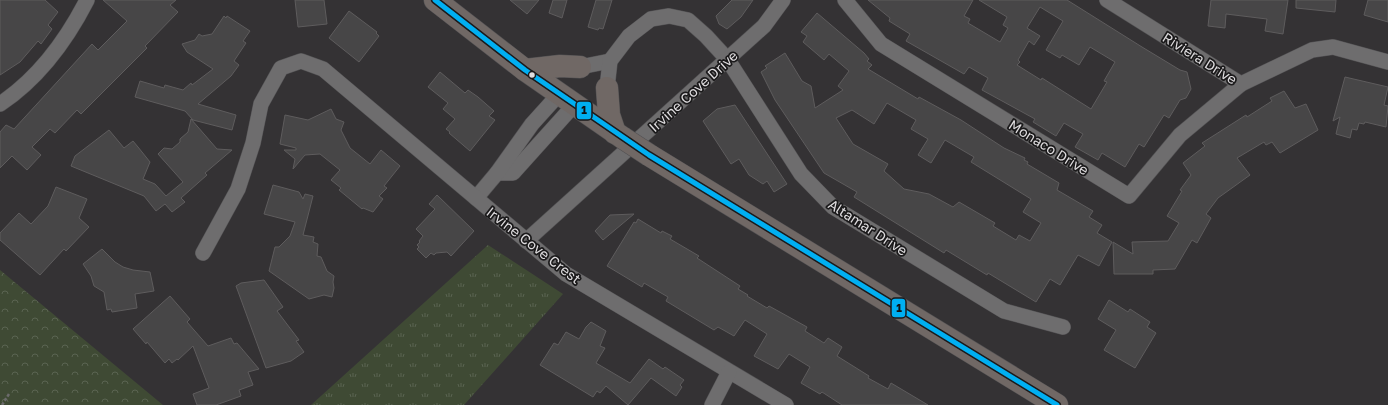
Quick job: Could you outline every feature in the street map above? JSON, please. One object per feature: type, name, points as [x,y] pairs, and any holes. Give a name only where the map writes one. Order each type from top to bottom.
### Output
[{"type":"highway","points":[[435,0],[525,70],[649,155],[1056,405]]},
{"type":"highway","points":[[525,70],[560,66],[580,67]]},
{"type":"highway","points":[[607,88],[609,115],[619,135]]},
{"type":"street","points":[[0,104],[31,79],[53,55],[73,26],[87,0]]},
{"type":"street","name":"Irvine Cove Drive","points":[[526,241],[728,60],[764,26],[782,0]]},
{"type":"street","name":"Monaco Drive","points":[[845,0],[882,44],[1129,196],[1180,135],[1241,84]]},
{"type":"street","name":"Riviera Drive","points":[[1107,0],[1241,84],[1312,50],[1333,47],[1388,62]]},
{"type":"street","name":"Altamar Drive","points":[[610,62],[629,36],[651,19],[669,16],[688,20],[706,36],[728,60],[801,174],[833,207],[1004,311],[1064,327]]},
{"type":"street","name":"Irvine Cove Crest","points":[[203,253],[238,189],[253,143],[261,104],[281,68],[301,61],[323,69],[566,274],[786,405]]},
{"type":"street","points":[[580,67],[610,62],[607,88]]},
{"type":"street","points":[[497,174],[513,173],[545,137],[567,99]]},
{"type":"street","points":[[476,198],[497,174],[532,124],[567,99]]},
{"type":"street","points":[[712,405],[729,372]]},
{"type":"path","points":[[2,405],[9,394]]},
{"type":"green space","points":[[488,245],[563,294],[464,405],[311,405]]},
{"type":"green space","points":[[0,270],[163,405],[0,405]]},
{"type":"building","points":[[0,0],[45,0],[58,12],[48,25],[52,29],[41,44],[38,41],[20,62],[0,75]]},
{"type":"building","points":[[103,0],[176,0],[170,5],[178,12],[145,46],[147,48],[81,114],[77,110],[55,133],[50,129],[32,147],[41,155],[27,170],[12,156],[0,168],[0,132],[6,125],[14,129],[92,44],[98,50],[127,21]]},
{"type":"building","points":[[295,0],[324,0],[327,24],[298,27]]},
{"type":"building","points":[[510,0],[539,0],[527,14]]},
{"type":"building","points":[[553,0],[567,0],[562,18],[549,13]]},
{"type":"building","points":[[596,0],[612,0],[603,29],[599,28],[598,30],[588,27]]},
{"type":"building","points":[[732,0],[753,0],[741,17],[727,29],[719,24],[716,16]]},
{"type":"building","points":[[868,0],[973,0],[964,16],[970,19],[968,23],[1000,42],[1008,28],[1003,25],[1007,17],[979,0],[1067,0],[1180,70],[1187,72],[1191,89],[1186,98],[1180,100],[1169,118],[1164,115],[1144,147],[1139,144],[1125,167],[1102,153],[1098,160],[1075,147],[1083,134],[1064,123],[1056,136],[1033,122],[1035,119],[982,90],[988,78],[969,67],[964,74],[906,41],[910,34],[889,21],[890,18]],"holes":[[[1040,7],[1063,21],[1046,50],[1060,58],[1062,55],[1079,65],[1090,47],[1115,62],[1104,81],[1107,82],[1091,109],[1042,78],[1041,80],[1017,65],[1020,62],[1018,60],[1029,41],[1034,45],[1040,36],[1027,28]]]},
{"type":"building","points":[[1211,0],[1288,0],[1283,34],[1265,31],[1267,19],[1226,14],[1225,28],[1208,26]]},
{"type":"building","points":[[1296,0],[1336,0],[1335,12],[1296,8]]},
{"type":"building","points":[[1368,0],[1388,0],[1388,22],[1364,15]]},
{"type":"building","points":[[349,11],[377,32],[376,33],[379,36],[359,62],[329,38]]},
{"type":"building","points":[[817,13],[864,53],[869,59],[867,61],[872,65],[868,69],[918,99],[919,97],[961,120],[1004,148],[1025,158],[1024,160],[1028,162],[1027,164],[1059,183],[1057,190],[1093,211],[1089,217],[1102,225],[1097,233],[1112,242],[1099,266],[1078,255],[1060,285],[1050,279],[1036,302],[946,250],[944,253],[854,197],[857,192],[824,173],[775,100],[761,72],[767,68],[765,66],[785,53],[802,81],[811,86],[815,108],[843,90],[838,86],[849,71],[829,54],[824,60],[803,42],[807,36],[801,32]],"holes":[[[887,103],[916,120],[911,129],[928,139],[918,155],[931,163],[945,140],[974,157],[971,162],[1031,199],[1023,212],[1041,223],[1030,241],[1019,235],[1016,240],[993,226],[995,223],[959,202],[953,207],[929,194],[904,189],[884,171],[888,164],[853,144],[836,118],[852,110],[874,124]]]},
{"type":"building","points":[[224,16],[226,18],[227,16],[250,31],[243,41],[246,43],[234,61],[239,65],[231,76],[198,104],[236,115],[232,130],[193,120],[185,111],[135,97],[140,81],[164,88],[165,85],[183,90],[213,69],[187,52],[182,44],[195,40],[199,34],[202,36],[212,34]]},
{"type":"building","points":[[440,72],[465,93],[468,90],[494,111],[489,116],[495,120],[470,151],[446,129],[455,119],[443,109],[448,103],[428,87]]},
{"type":"building","points":[[1345,77],[1388,87],[1384,105],[1388,106],[1386,127],[1365,122],[1364,124],[1359,123],[1357,130],[1352,129],[1350,138],[1336,134],[1340,117],[1333,121]]},
{"type":"building","points":[[1284,91],[1295,108],[1306,104],[1318,130],[1280,153],[1272,142],[1266,145],[1264,142],[1237,158],[1250,175],[1218,198],[1206,214],[1211,218],[1197,243],[1192,240],[1175,269],[1153,270],[1153,274],[1114,274],[1113,242],[1133,254],[1132,242],[1168,241],[1179,223],[1167,216],[1182,191],[1180,190],[1191,175],[1183,163],[1205,146],[1202,143],[1246,115],[1247,117],[1272,101],[1270,98]]},
{"type":"building","points":[[735,105],[787,184],[774,192],[767,181],[763,184],[749,175],[739,159],[731,164],[703,121],[717,109]]},
{"type":"building","points":[[331,109],[336,119],[344,122],[341,130],[350,148],[370,164],[381,150],[400,166],[384,186],[387,188],[379,196],[383,199],[373,212],[363,208],[362,209],[339,190],[341,188],[331,180],[340,170],[320,154],[305,155],[293,169],[295,159],[284,150],[296,150],[296,148],[280,144],[285,115],[308,120]]},
{"type":"building","points":[[191,119],[217,149],[232,150],[205,173],[207,175],[181,198],[185,202],[172,212],[165,204],[156,211],[144,196],[71,166],[75,156],[109,130],[124,148],[133,141],[150,162],[143,179],[155,184],[166,196],[183,182],[158,154],[164,148],[172,149],[180,142],[180,139],[188,132]]},
{"type":"building","points":[[273,185],[299,192],[303,199],[305,194],[313,196],[303,235],[314,237],[313,242],[318,244],[317,256],[321,257],[327,271],[334,276],[332,297],[324,295],[309,299],[269,271],[275,247],[279,247],[290,236],[295,222],[264,214]]},
{"type":"building","points":[[56,187],[87,199],[79,218],[89,227],[66,251],[64,249],[40,275],[0,240],[0,233],[19,213],[31,224],[48,206]]},
{"type":"building","points":[[437,195],[474,231],[451,256],[447,252],[436,253],[434,255],[431,253],[426,258],[417,249],[419,247],[417,245],[423,236],[416,229],[435,209],[429,204]]},
{"type":"building","points":[[634,214],[603,240],[595,231],[610,215]]},
{"type":"building","points":[[638,219],[661,233],[662,231],[672,236],[670,239],[699,256],[697,258],[740,286],[738,289],[748,295],[747,296],[767,308],[769,306],[807,327],[805,331],[824,343],[828,338],[842,347],[837,356],[869,376],[868,378],[888,389],[891,383],[928,405],[842,405],[822,392],[820,394],[801,383],[810,367],[789,354],[778,369],[754,356],[767,334],[745,320],[734,336],[718,327],[714,330],[666,301],[668,297],[644,283],[642,287],[607,266],[634,222],[636,223]]},
{"type":"building","points":[[102,249],[115,262],[123,267],[150,272],[154,291],[135,294],[137,308],[112,312],[111,309],[107,310],[104,292],[94,286],[91,276],[83,264]]},
{"type":"building","points":[[264,280],[283,307],[277,311],[299,340],[296,341],[304,352],[291,361],[266,368],[236,286],[241,283]]},
{"type":"building","points":[[170,296],[190,319],[187,322],[208,346],[231,338],[234,344],[237,343],[259,369],[248,372],[253,385],[239,390],[241,396],[216,405],[197,405],[193,394],[209,388],[193,346],[178,360],[177,359],[172,363],[169,359],[165,363],[147,342],[146,344],[133,329]]},
{"type":"building","points":[[1109,300],[1128,312],[1130,309],[1150,322],[1147,327],[1156,333],[1135,368],[1104,350],[1116,330],[1098,319]]},
{"type":"building","points":[[591,322],[606,331],[600,346],[605,348],[596,363],[630,383],[649,359],[663,369],[665,367],[684,380],[680,385],[682,387],[676,396],[651,378],[628,405],[606,386],[600,393],[597,391],[593,397],[540,365],[554,343],[558,345],[566,332],[579,339],[586,327]]},
{"type":"transit line","name":"1","points":[[435,0],[525,70],[649,155],[1057,405]]}]
